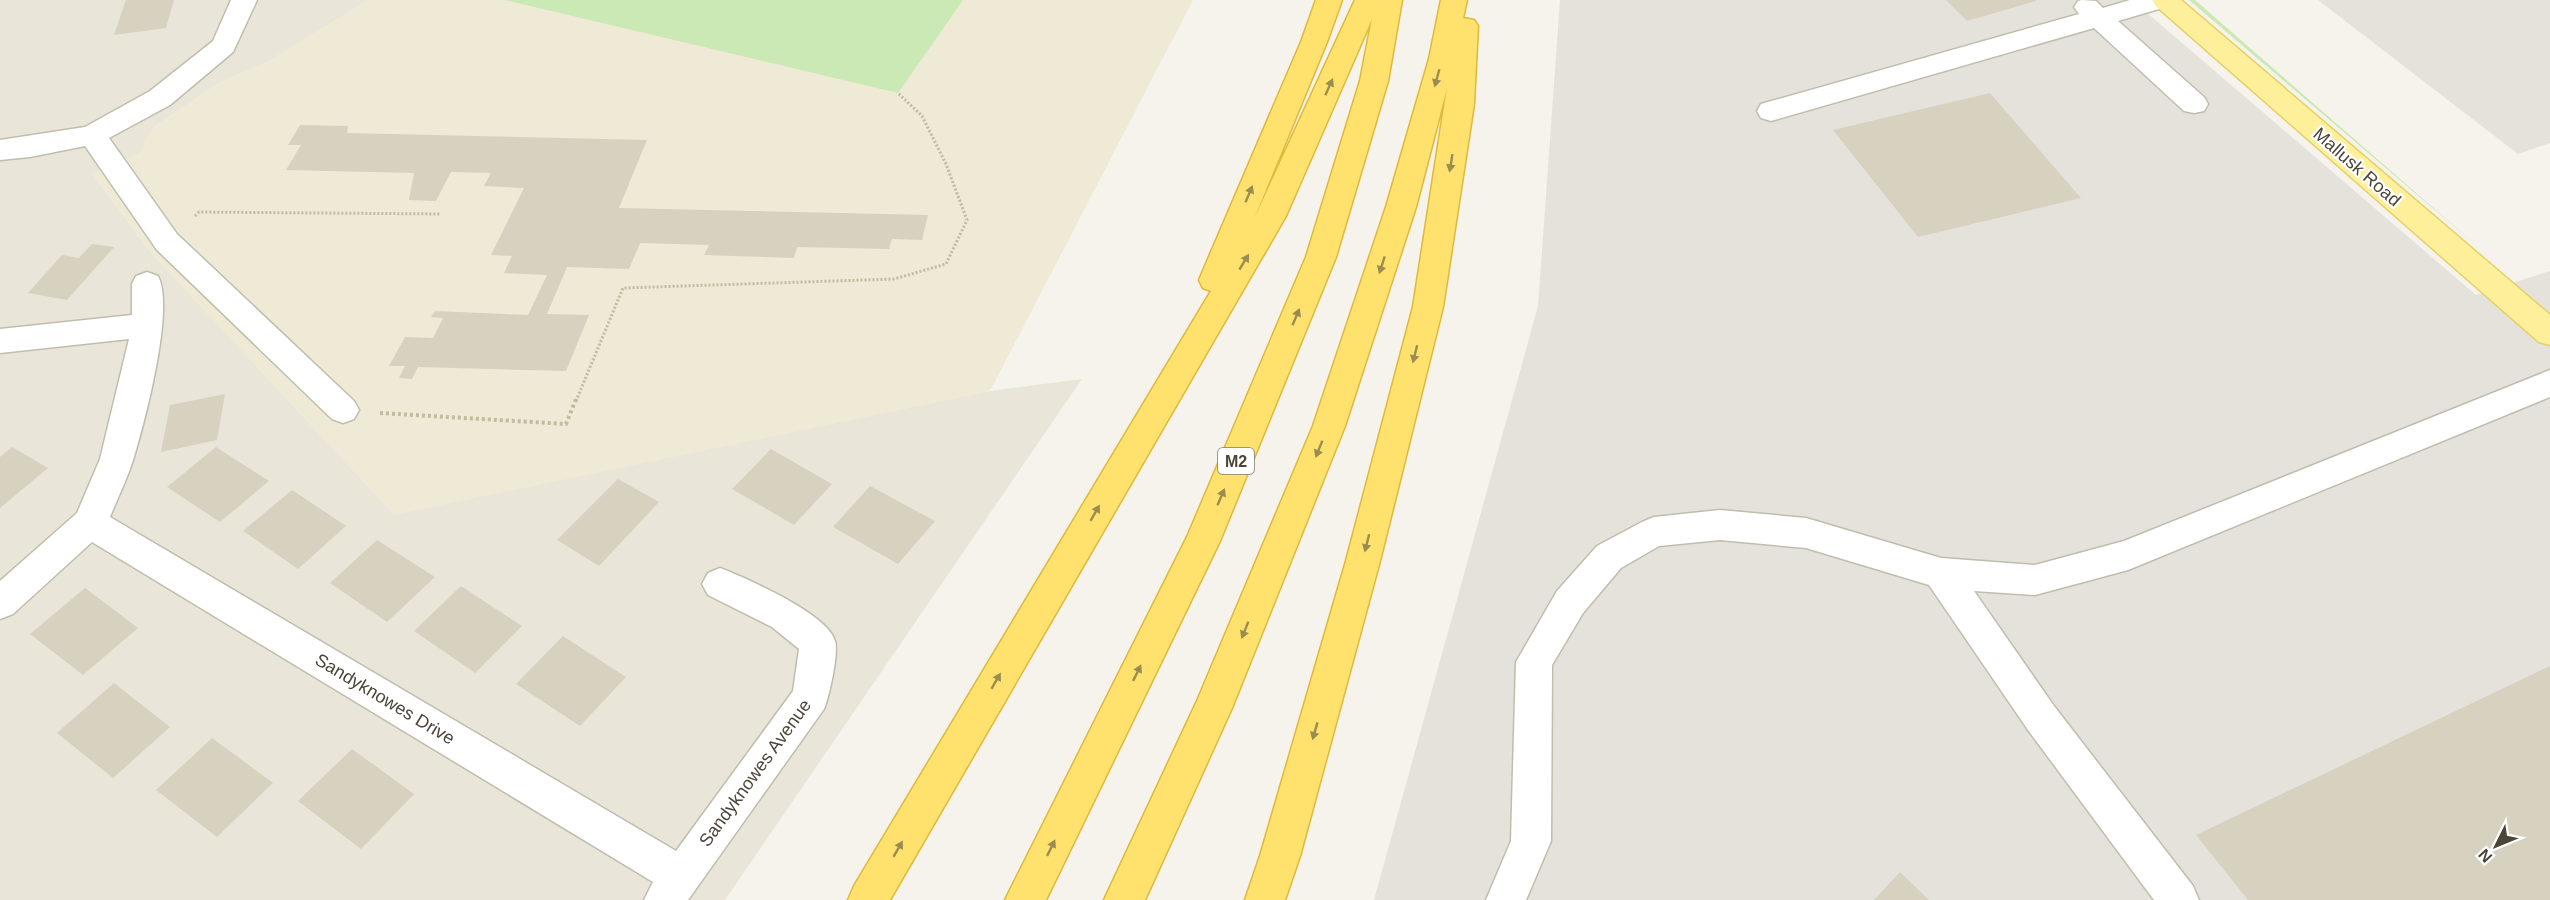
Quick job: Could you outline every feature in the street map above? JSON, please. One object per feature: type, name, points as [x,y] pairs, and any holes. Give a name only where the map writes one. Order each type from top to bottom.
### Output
[{"type":"highway","points":[[1170,384],[1314,42],[1329,0]]},
{"type":"highway","points":[[868,900],[1271,216],[1368,0]]},
{"type":"highway","name":"M2","points":[[1025,900],[1203,541],[1321,257],[1374,81],[1389,0]]},
{"type":"highway","points":[[1124,900],[1213,708],[1329,426],[1404,196],[1442,59],[1454,0]]},
{"type":"highway","points":[[1265,900],[1280,856],[1363,561],[1428,307],[1460,104],[1467,0]]},
{"type":"main road","name":"Mallusk Road","points":[[2162,0],[2550,333]]},
{"type":"street","points":[[0,150],[30,147],[92,135],[160,98],[224,46],[244,0]]},
{"type":"street","points":[[2079,0],[2194,104]]},
{"type":"street","points":[[1771,111],[2162,0]]},
{"type":"street","points":[[92,135],[167,242],[343,410]]},
{"type":"street","points":[[0,603],[90,523],[117,459],[138,373],[147,325],[147,284]]},
{"type":"street","points":[[0,341],[147,325]]},
{"type":"street","points":[[1506,900],[1531,841],[1534,662],[1570,602],[1609,557],[1654,532],[1720,525],[1806,533],[1941,573],[2035,580],[2128,555],[2550,383]]},
{"type":"street","name":"Sandyknowes Drive","points":[[90,523],[672,888]]},
{"type":"street","points":[[1941,573],[2041,718],[2179,900]]},
{"type":"street","name":"Sandyknowes Avenue","points":[[672,888],[811,698],[818,643],[785,616],[720,584]]},
{"type":"path","points":[[343,410],[566,424],[623,288],[894,279],[946,264],[967,220],[945,164],[922,116],[898,93]]},
{"type":"path","points":[[167,242],[199,212],[441,214]]},
{"type":"shaded area","points":[[0,0],[368,0],[271,60],[219,83],[154,127],[139,154],[92,174],[150,251],[394,514],[990,391],[1082,379],[725,900],[0,900]]},
{"type":"shaded area","points":[[368,0],[1193,0],[990,391],[394,515],[149,251],[92,174],[139,154],[154,127],[219,83],[271,60]]},
{"type":"shaded area","points":[[1560,0],[2132,0],[2476,295],[2550,271],[2550,900],[1374,900],[1538,306]]},
{"type":"shaded area","points":[[2318,0],[2550,0],[2550,143],[2518,154]]},
{"type":"green space","points":[[505,0],[963,0],[898,93]]},
{"type":"green space","points":[[2189,0],[2195,0],[2477,246]]},
{"type":"building","points":[[126,0],[174,0],[166,28],[114,35]]},
{"type":"building","points":[[1946,0],[2036,0],[2036,1],[1967,21]]},
{"type":"building","points":[[1990,93],[2081,198],[1918,237],[1833,130]]},
{"type":"building","points":[[300,125],[348,126],[347,133],[647,140],[619,208],[928,215],[922,240],[892,239],[889,249],[797,247],[794,258],[704,255],[709,245],[640,243],[629,269],[567,267],[547,314],[589,315],[566,371],[418,367],[412,379],[399,378],[405,366],[389,366],[405,337],[433,338],[443,318],[431,317],[435,311],[528,315],[547,275],[504,273],[512,256],[491,255],[524,188],[484,186],[491,173],[451,172],[436,201],[409,200],[414,173],[286,170],[301,145],[288,145]]},
{"type":"building","points":[[92,244],[114,247],[67,300],[28,293],[62,255],[79,258]]},
{"type":"building","points":[[225,394],[217,440],[161,452],[170,405]]},
{"type":"building","points":[[12,447],[48,468],[0,508],[0,457]]},
{"type":"building","points":[[216,447],[269,481],[220,522],[167,487]]},
{"type":"building","points":[[771,449],[832,484],[794,525],[732,489]]},
{"type":"building","points":[[618,479],[659,502],[599,566],[557,540]]},
{"type":"building","points":[[870,486],[935,521],[898,564],[833,527]]},
{"type":"building","points":[[292,490],[346,526],[298,569],[243,531]]},
{"type":"building","points":[[377,540],[435,577],[387,622],[330,583]]},
{"type":"building","points":[[461,586],[522,626],[475,673],[414,631]]},
{"type":"building","points":[[85,588],[138,628],[83,675],[30,634]]},
{"type":"building","points":[[563,636],[626,677],[580,726],[516,684]]},
{"type":"building","points":[[2550,666],[2550,900],[2248,900],[2196,835]]},
{"type":"building","points":[[114,683],[170,727],[113,778],[57,733]]},
{"type":"building","points":[[212,738],[273,783],[217,837],[156,790]]},
{"type":"building","points":[[352,749],[414,794],[361,849],[298,801]]},
{"type":"building","points":[[1900,872],[1929,900],[1874,900]]}]
